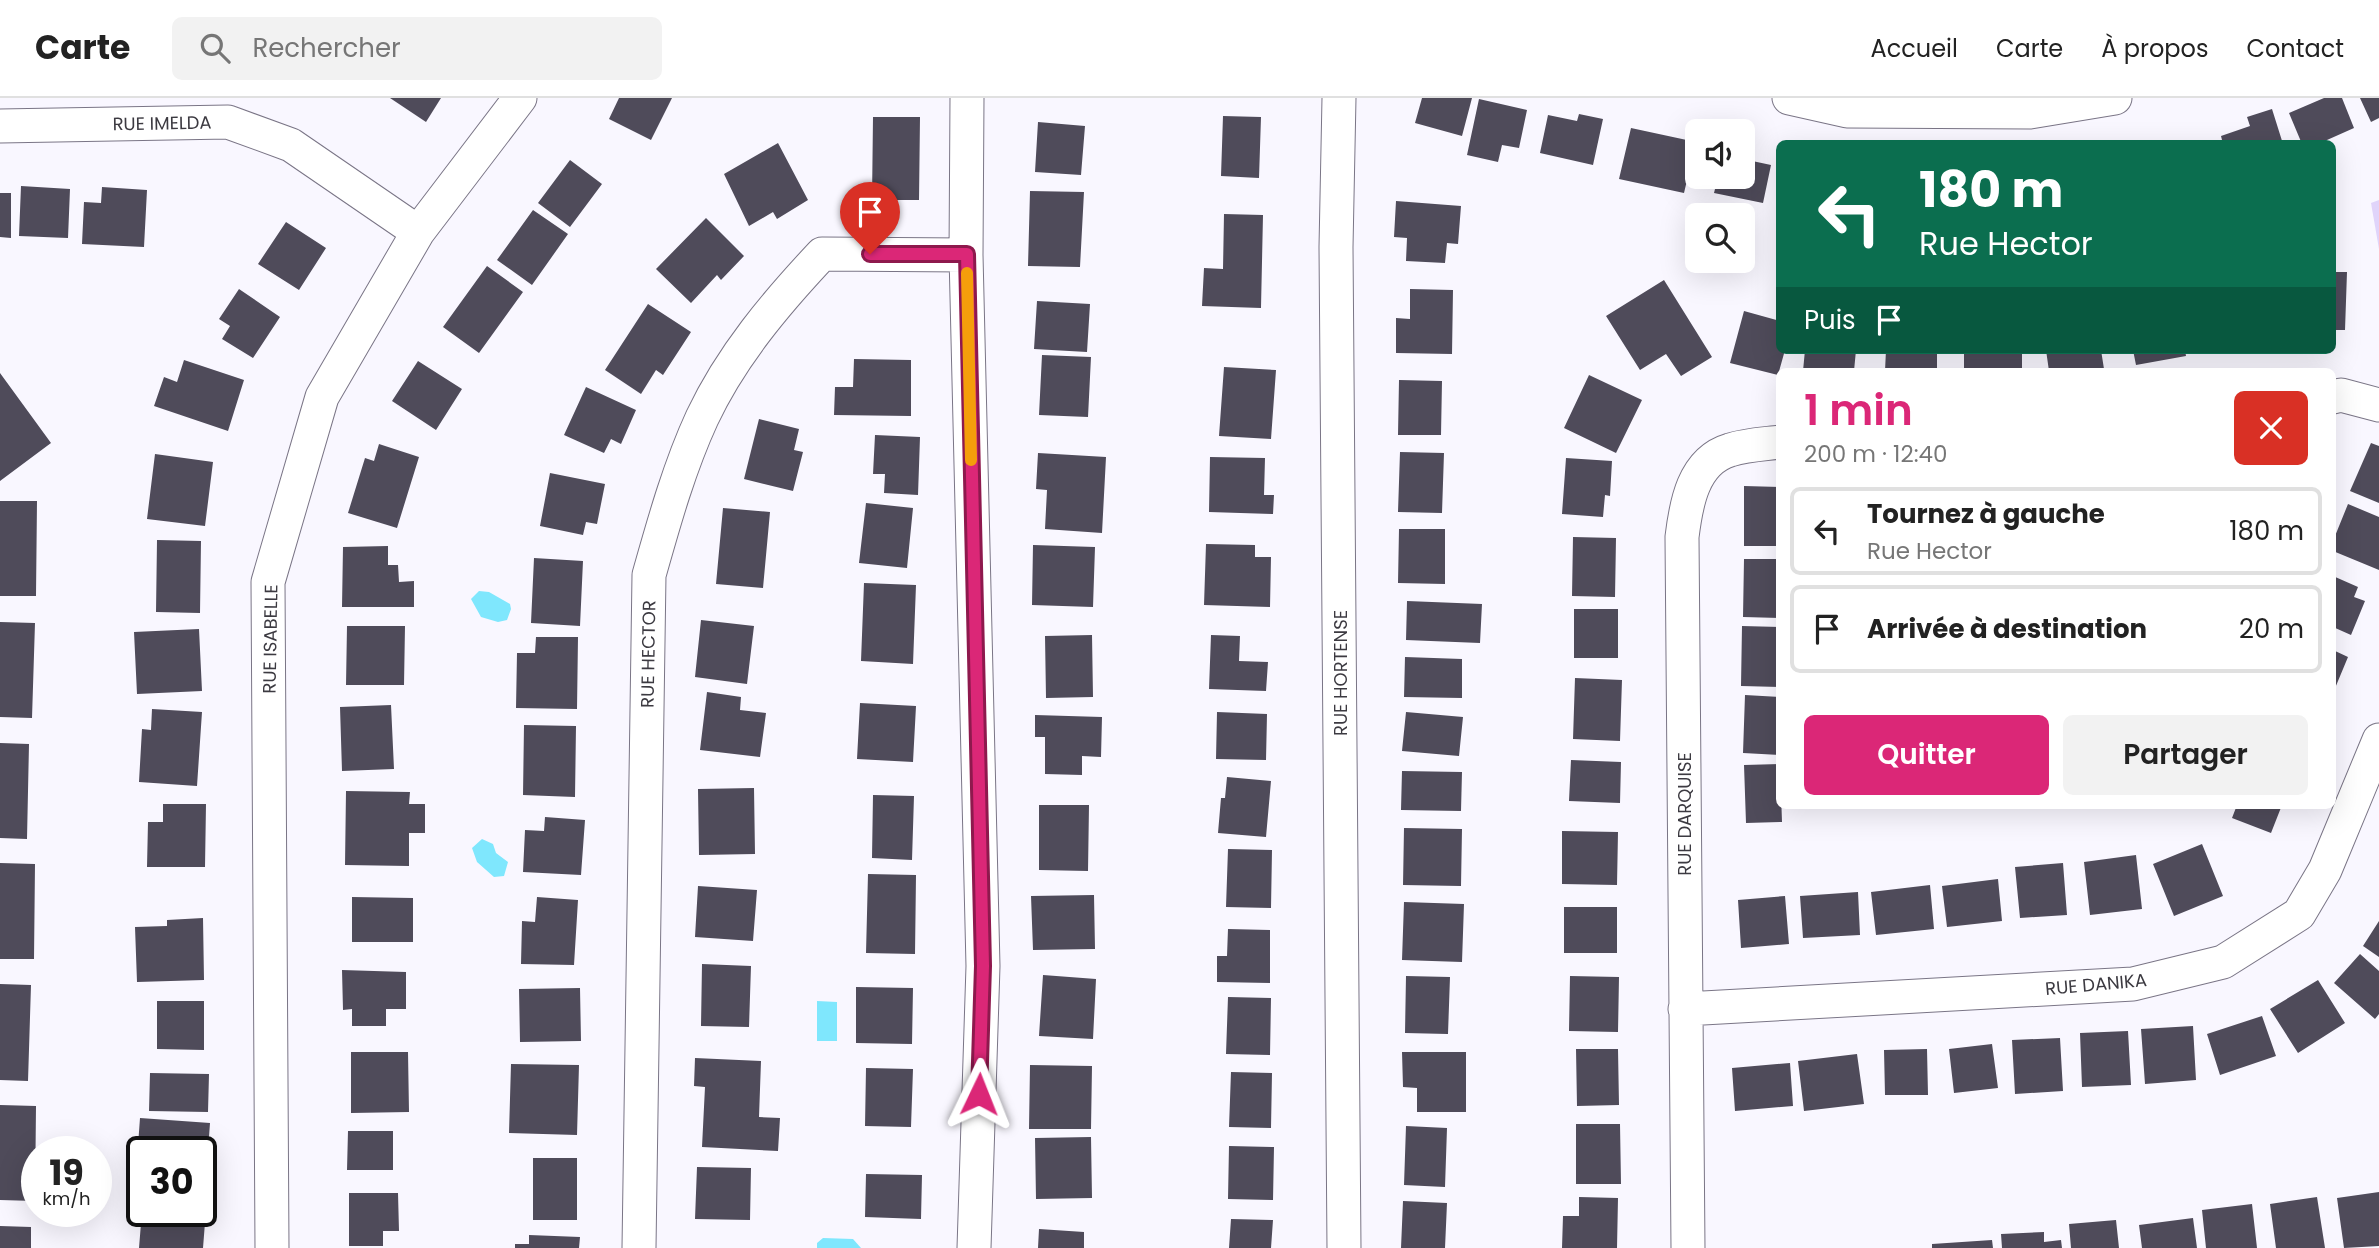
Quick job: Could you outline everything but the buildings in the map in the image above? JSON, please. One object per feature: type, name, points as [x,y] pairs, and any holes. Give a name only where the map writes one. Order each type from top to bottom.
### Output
[{"type":"street","name":"RUE ISABELLE","points":[[272,1248],[268,582],[322,397],[418,232],[520,98]]},
{"type":"street","points":[[967,98],[967,254],[983,966],[974,1248]]},
{"type":"street","name":"RUE HORTENSE","points":[[1339,98],[1336,247],[1344,1248]]},
{"type":"street","points":[[1789,98],[1847,111],[1977,112],[2030,112],[2115,98]]},
{"type":"street","name":"RUE IMELDA","points":[[0,126],[228,110],[291,145],[418,232]]},
{"type":"street","name":"RUE HECTOR","points":[[639,1248],[649,575],[671,497],[703,417],[748,341],[783,296],[822,254],[967,254]]},
{"type":"street","points":[[2336,396],[2341,395],[2379,405]]},
{"type":"street","name":"RUE DARQUISE","points":[[1688,1248],[1682,537],[1686,500],[1704,467],[1728,450],[1776,443]]},
{"type":"street","name":"RUE DANIKA","points":[[1685,1009],[2133,984],[2223,962],[2298,914],[2325,870],[2379,740]]},
{"type":"shaded area","points":[[2379,200],[2379,249],[2371,203]]},
{"type":"water","points":[[479,591],[489,592],[510,604],[507,620],[498,622],[481,617],[471,599]]},
{"type":"water","points":[[482,839],[493,844],[496,853],[508,862],[504,876],[494,877],[477,862],[472,848]]},
{"type":"water","points":[[817,1001],[837,1002],[837,1041],[817,1041]]},
{"type":"water","points":[[823,1238],[853,1239],[861,1248],[817,1248],[817,1243]]},
{"type":"slow traffic","points":[[967,273],[971,460]]},
{"type":"route","points":[[870,254],[967,254],[983,966],[979,1094]]}]
